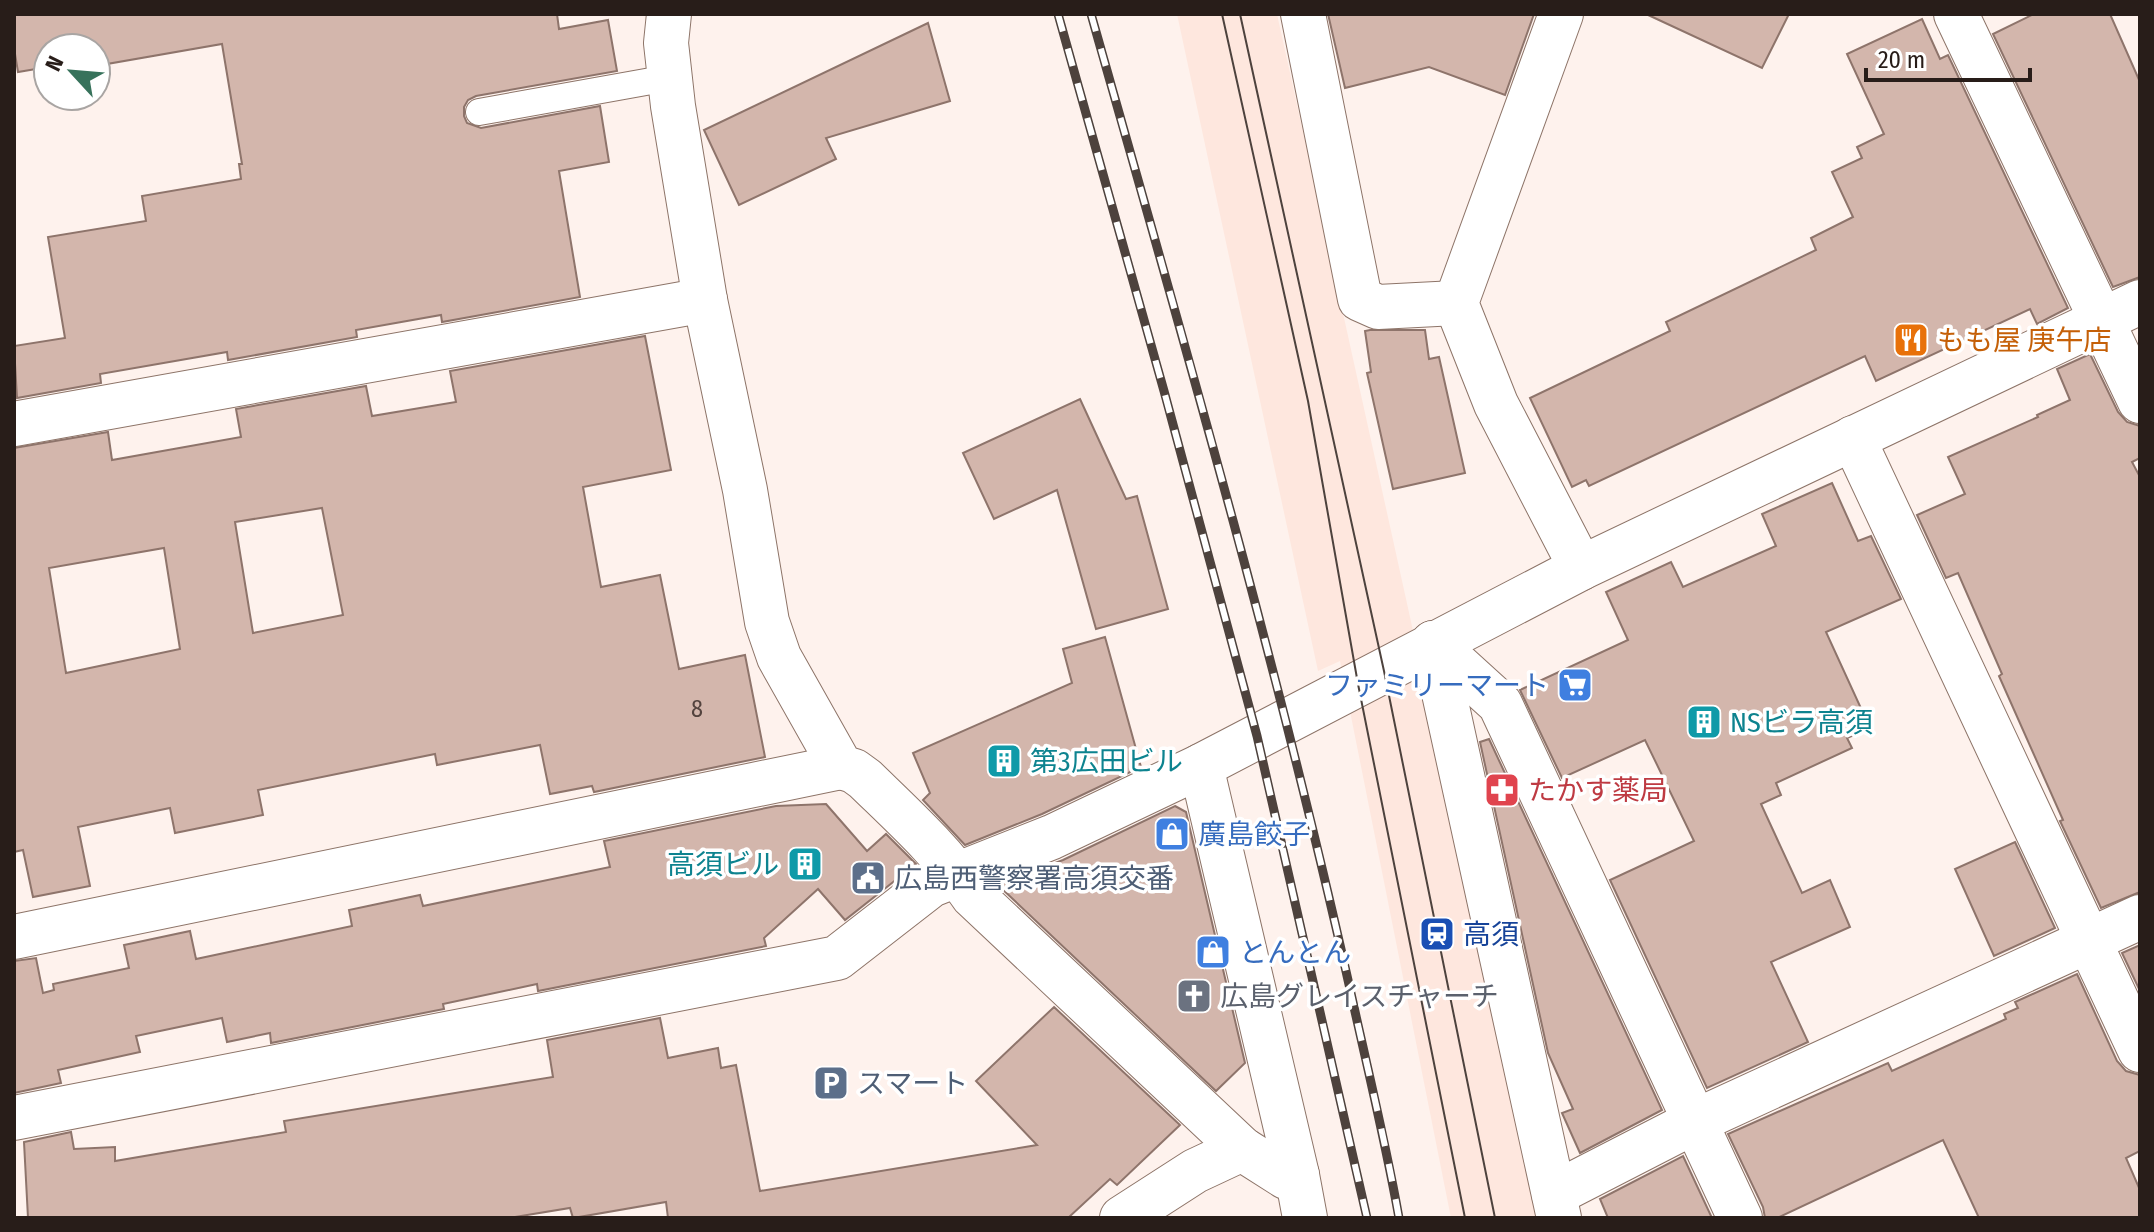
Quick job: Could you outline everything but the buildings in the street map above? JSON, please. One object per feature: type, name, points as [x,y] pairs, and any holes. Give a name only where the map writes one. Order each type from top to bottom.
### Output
[{"type":"street","points":[[669,14],[666,43],[668,78],[705,300],[745,490],[767,622],[779,657],[841,767]]},
{"type":"street","points":[[1303,14],[1360,299],[1378,307],[1456,303]]},
{"type":"street","points":[[1561,14],[1456,303],[1496,404],[1581,568]]},
{"type":"street","points":[[1956,14],[2121,311],[2140,401]]},
{"type":"street","points":[[14,424],[705,300]]},
{"type":"street","points":[[14,1118],[837,958],[931,885],[1052,837],[1201,766],[1581,568],[2121,311]]},
{"type":"street","points":[[1853,438],[2140,1050]]},
{"type":"street","points":[[1433,643],[1500,704],[1740,1218]]},
{"type":"street","points":[[1433,643],[1557,1206],[1694,1122],[2140,917]]},
{"type":"street","points":[[1201,766],[1305,1218]]},
{"type":"street","points":[[14,937],[841,767],[865,779],[927,839],[973,896],[1242,1149],[1286,1177],[1297,1175]]},
{"type":"street","points":[[1122,1218],[1195,1171],[1242,1149]]},
{"type":"lane","points":[[479,112],[668,78]]},
{"type":"shaded area","points":[[1177,14],[1277,14],[1538,1216],[1451,1218],[1340,661],[1318,671]]},
{"type":"tram line","points":[[1222,14],[1308,401],[1358,684],[1465,1218]]},
{"type":"tram line","points":[[1240,14],[1384,671],[1495,1218]]},
{"type":"railway","points":[[1058,14],[1257,736],[1367,1218]]},
{"type":"railway","points":[[1091,14],[1231,513],[1297,764],[1399,1218]]},
{"type":"place","name":"もも屋 庚午店","points":[[1911,340]]},
{"type":"place","name":"ファミリーマート","points":[[1575,685]]},
{"type":"place","name":"NSビラ高須","points":[[1704,722]]},
{"type":"place","name":"第3広田ビル","points":[[1004,761]]},
{"type":"place","name":"たかす薬局","points":[[1502,790]]},
{"type":"place","name":"廣島餃子","points":[[1172,834]]},
{"type":"place","name":"高須ビル","points":[[805,864]]},
{"type":"place","name":"広島西警察署高須交番","points":[[868,878]]},
{"type":"place","name":"高須","points":[[1437,934]]},
{"type":"place","name":"とんとん","points":[[1213,952]]},
{"type":"place","name":"広島グレイスチャーチ","points":[[1194,996]]},
{"type":"place","name":"スマート","points":[[831,1083]]}]
